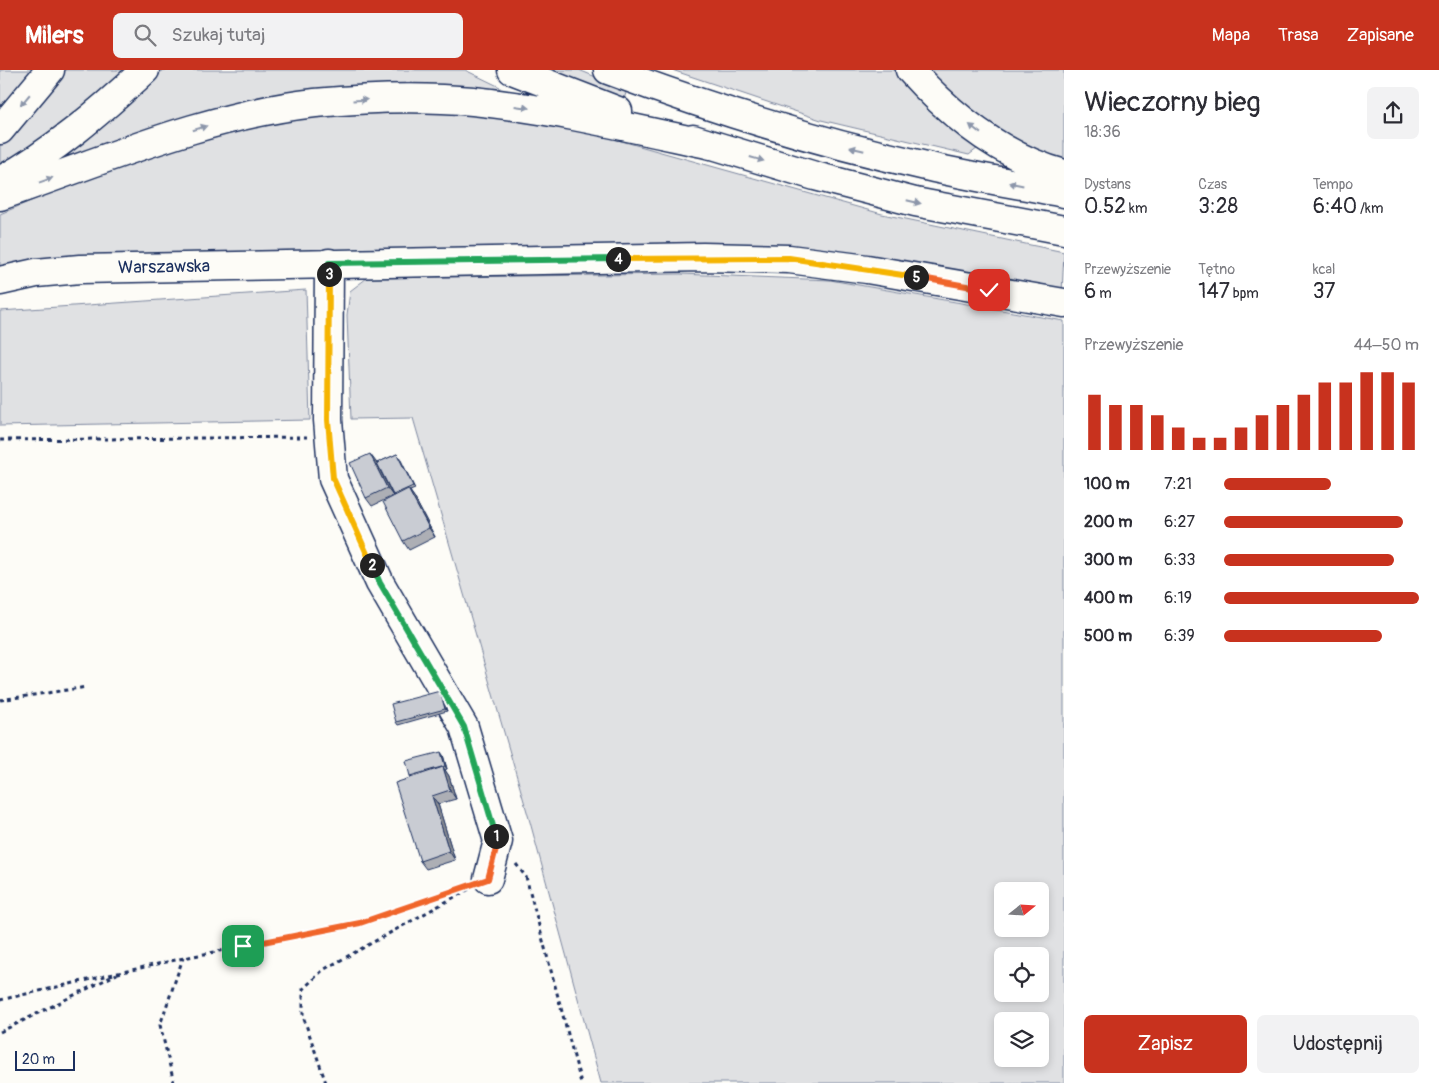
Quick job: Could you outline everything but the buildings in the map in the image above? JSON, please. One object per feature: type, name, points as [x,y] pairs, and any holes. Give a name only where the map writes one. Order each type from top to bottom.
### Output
[{"type":"main road","points":[[0,130],[50,70]]},
{"type":"main road","points":[[0,181],[48,151],[94,116],[145,70]]},
{"type":"main road","points":[[512,70],[546,85],[711,145]]},
{"type":"main road","points":[[608,70],[699,104],[822,140],[927,166],[1064,193]]},
{"type":"main road","points":[[910,70],[933,94],[980,134],[1011,154],[1064,174]]},
{"type":"main road","points":[[0,196],[160,140],[212,124],[313,104],[406,98],[472,101],[550,112],[711,145],[915,202],[1064,230]]},
{"type":"main road","name":"Warszawska","points":[[0,281],[36,273],[80,269],[703,257],[789,258],[866,269],[1064,303]]},
{"type":"main road","points":[[329,263],[330,436],[333,478],[380,583],[464,727],[498,841],[488,879]]},
{"type":"path","points":[[0,440],[330,436]]},
{"type":"path","points":[[0,700],[87,687]]},
{"type":"path","points":[[498,841],[526,877],[581,1083]]},
{"type":"path","points":[[0,1000],[184,958],[360,923],[488,879]]},
{"type":"path","points":[[326,1083],[303,1016],[303,989],[324,970],[488,879]]},
{"type":"path","points":[[174,1083],[160,1025],[184,958]]},
{"type":"path","points":[[0,1032],[122,972]]},
{"type":"shaded area","points":[[0,70],[35,70],[0,115]]},
{"type":"shaded area","points":[[61,70],[126,70],[65,121],[0,166],[0,142]]},
{"type":"shaded area","points":[[163,70],[465,70],[500,87],[498,93],[444,87],[47,165],[121,109]]},
{"type":"shaded area","points":[[545,70],[579,70],[627,90],[623,102]]},
{"type":"shaded area","points":[[672,70],[897,70],[978,148],[969,155],[821,120]]},
{"type":"shaded area","points":[[925,70],[1064,70],[1064,161],[1001,134],[962,107]]},
{"type":"shaded area","points":[[404,109],[491,114],[593,133],[882,214],[1064,252],[1062,293],[745,246],[471,247],[26,264],[0,270],[0,214],[109,168],[207,135],[293,118]]},
{"type":"shaded area","points":[[680,274],[830,280],[1064,321],[1064,1083],[601,1083],[530,822],[413,418],[351,419],[347,315],[350,291],[367,278]]},
{"type":"shaded area","points":[[306,290],[310,420],[0,426],[0,311]]},
{"type":"route","points":[[243,946],[360,923],[488,879],[498,841],[464,727],[380,583],[333,478],[328,420],[329,263],[703,257],[789,258],[989,290]]}]
